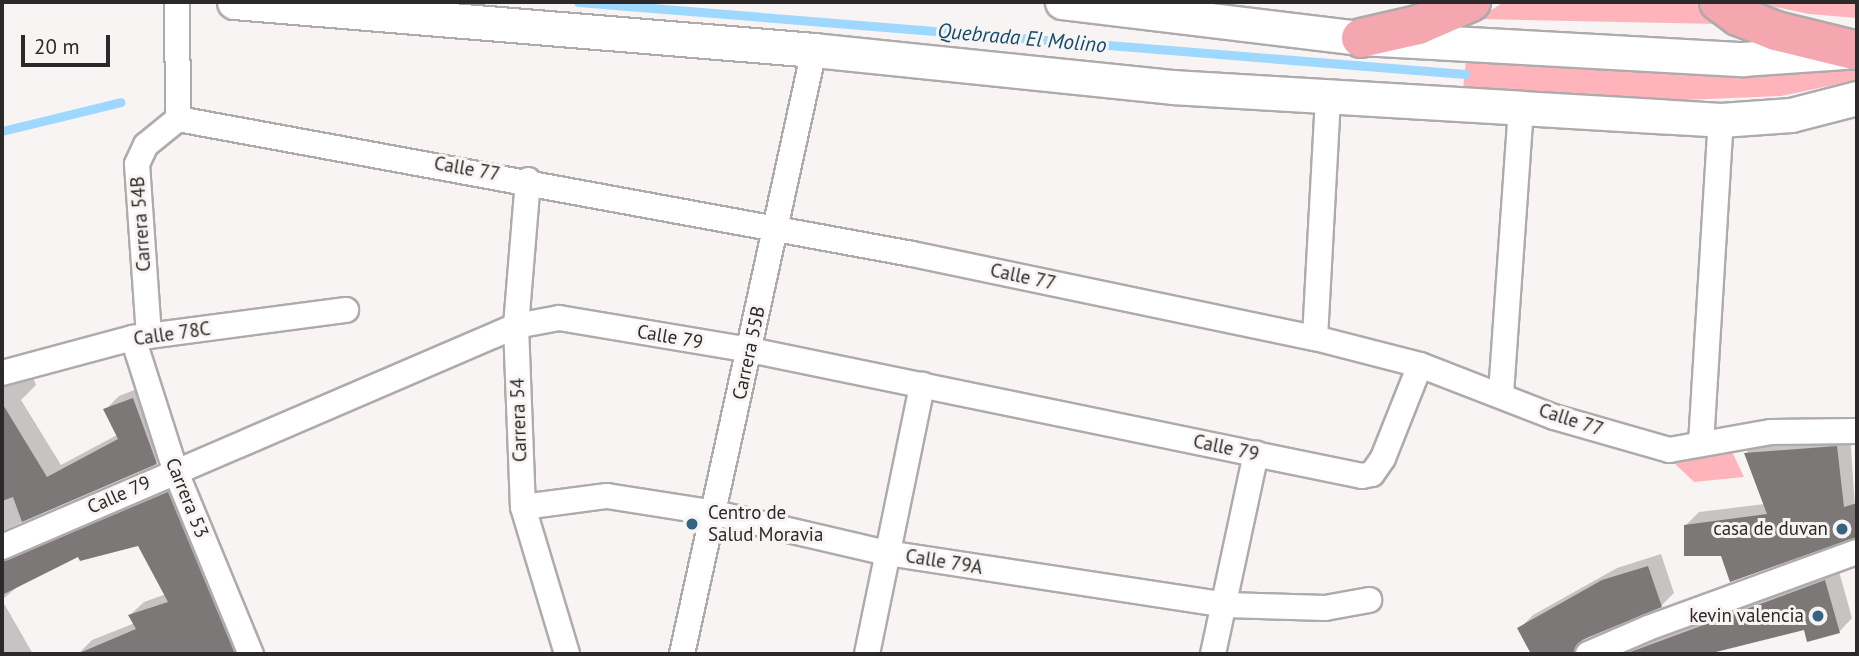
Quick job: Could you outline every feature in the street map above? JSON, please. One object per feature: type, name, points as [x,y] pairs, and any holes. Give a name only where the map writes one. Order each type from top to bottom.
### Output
[{"type":"highway","points":[[1361,38],[1418,25],[1471,2]]},
{"type":"highway","points":[[1719,2],[1738,16],[1776,31],[1856,50]]},
{"type":"main road","points":[[234,2],[814,50],[1172,87],[1328,97],[1721,120],[1791,115],[1857,98]]},
{"type":"main road","points":[[1062,2],[1361,38],[1742,59],[1856,50]]},
{"type":"street","points":[[177,2],[178,119]]},
{"type":"street","name":"Carrera 55B","points":[[682,654],[715,513],[814,50]]},
{"type":"street","points":[[1315,338],[1328,97]]},
{"type":"street","points":[[1501,394],[1521,108]]},
{"type":"street","name":"Calle 77","points":[[178,119],[528,180],[1315,338],[1420,365],[1501,394],[1554,417],[1669,450],[1771,432],[1857,430]]},
{"type":"street","name":"Carrera 54B","points":[[141,337],[138,164],[146,145],[178,119]]},
{"type":"street","points":[[1701,444],[1721,120]]},
{"type":"street","name":"Carrera 54","points":[[528,180],[516,326],[523,508],[567,654]]},
{"type":"street","name":"Calle 78C","points":[[2,373],[141,337],[346,310]]},
{"type":"street","name":"Calle 79","points":[[2,547],[174,470],[516,326],[559,318],[750,350],[1362,476],[1372,474],[1383,458],[1420,365]]},
{"type":"street","name":"Carrera 53","points":[[141,337],[174,470],[251,654]]},
{"type":"street","points":[[867,654],[922,385]]},
{"type":"street","points":[[1213,654],[1226,605],[1256,454]]},
{"type":"street","name":"Calle 79A","points":[[523,508],[607,496],[715,513],[887,553],[1226,605],[1325,608],[1369,600]]},
{"type":"street","points":[[1588,654],[1648,628],[1857,552]]},
{"type":"shaded area","points":[[1504,2],[1695,2],[1718,24],[1477,19]]},
{"type":"shaded area","points":[[1751,2],[1857,2],[1857,18],[1809,14]]},
{"type":"shaded area","points":[[1466,60],[1774,76],[1857,65],[1857,80],[1781,96],[1684,100],[1463,89]]},
{"type":"shaded area","points":[[1728,443],[1744,477],[1694,482],[1671,460]]},
{"type":"building","points":[[133,398],[157,464],[22,522],[13,497],[2,501],[2,403],[47,477],[118,439],[103,409]]},
{"type":"building","points":[[1837,446],[1844,507],[1857,503],[1857,537],[1730,582],[1721,556],[1684,556],[1684,525],[1767,514],[1744,453]]},
{"type":"building","points":[[168,492],[235,654],[77,654],[136,629],[128,615],[168,602],[138,546],[80,561],[78,557],[2,595],[2,562]]},
{"type":"building","points":[[1648,566],[1662,607],[1582,640],[1573,654],[1531,654],[1517,628],[1602,580]]},
{"type":"building","points":[[1825,580],[1840,633],[1807,642],[1804,630],[1708,654],[1625,654]]},
{"type":"waterway","name":"Quebrada El Molino","points":[[578,2],[1465,74]]},
{"type":"waterway","name":"Quebrada El Molino","points":[[2,131],[121,102]]},
{"type":"place","name":"Centro de Salud Moravia","points":[[692,524]]},
{"type":"place","name":"casa de duvan","points":[[1842,529]]},
{"type":"place","name":"kevin valencia","points":[[1818,616]]}]
